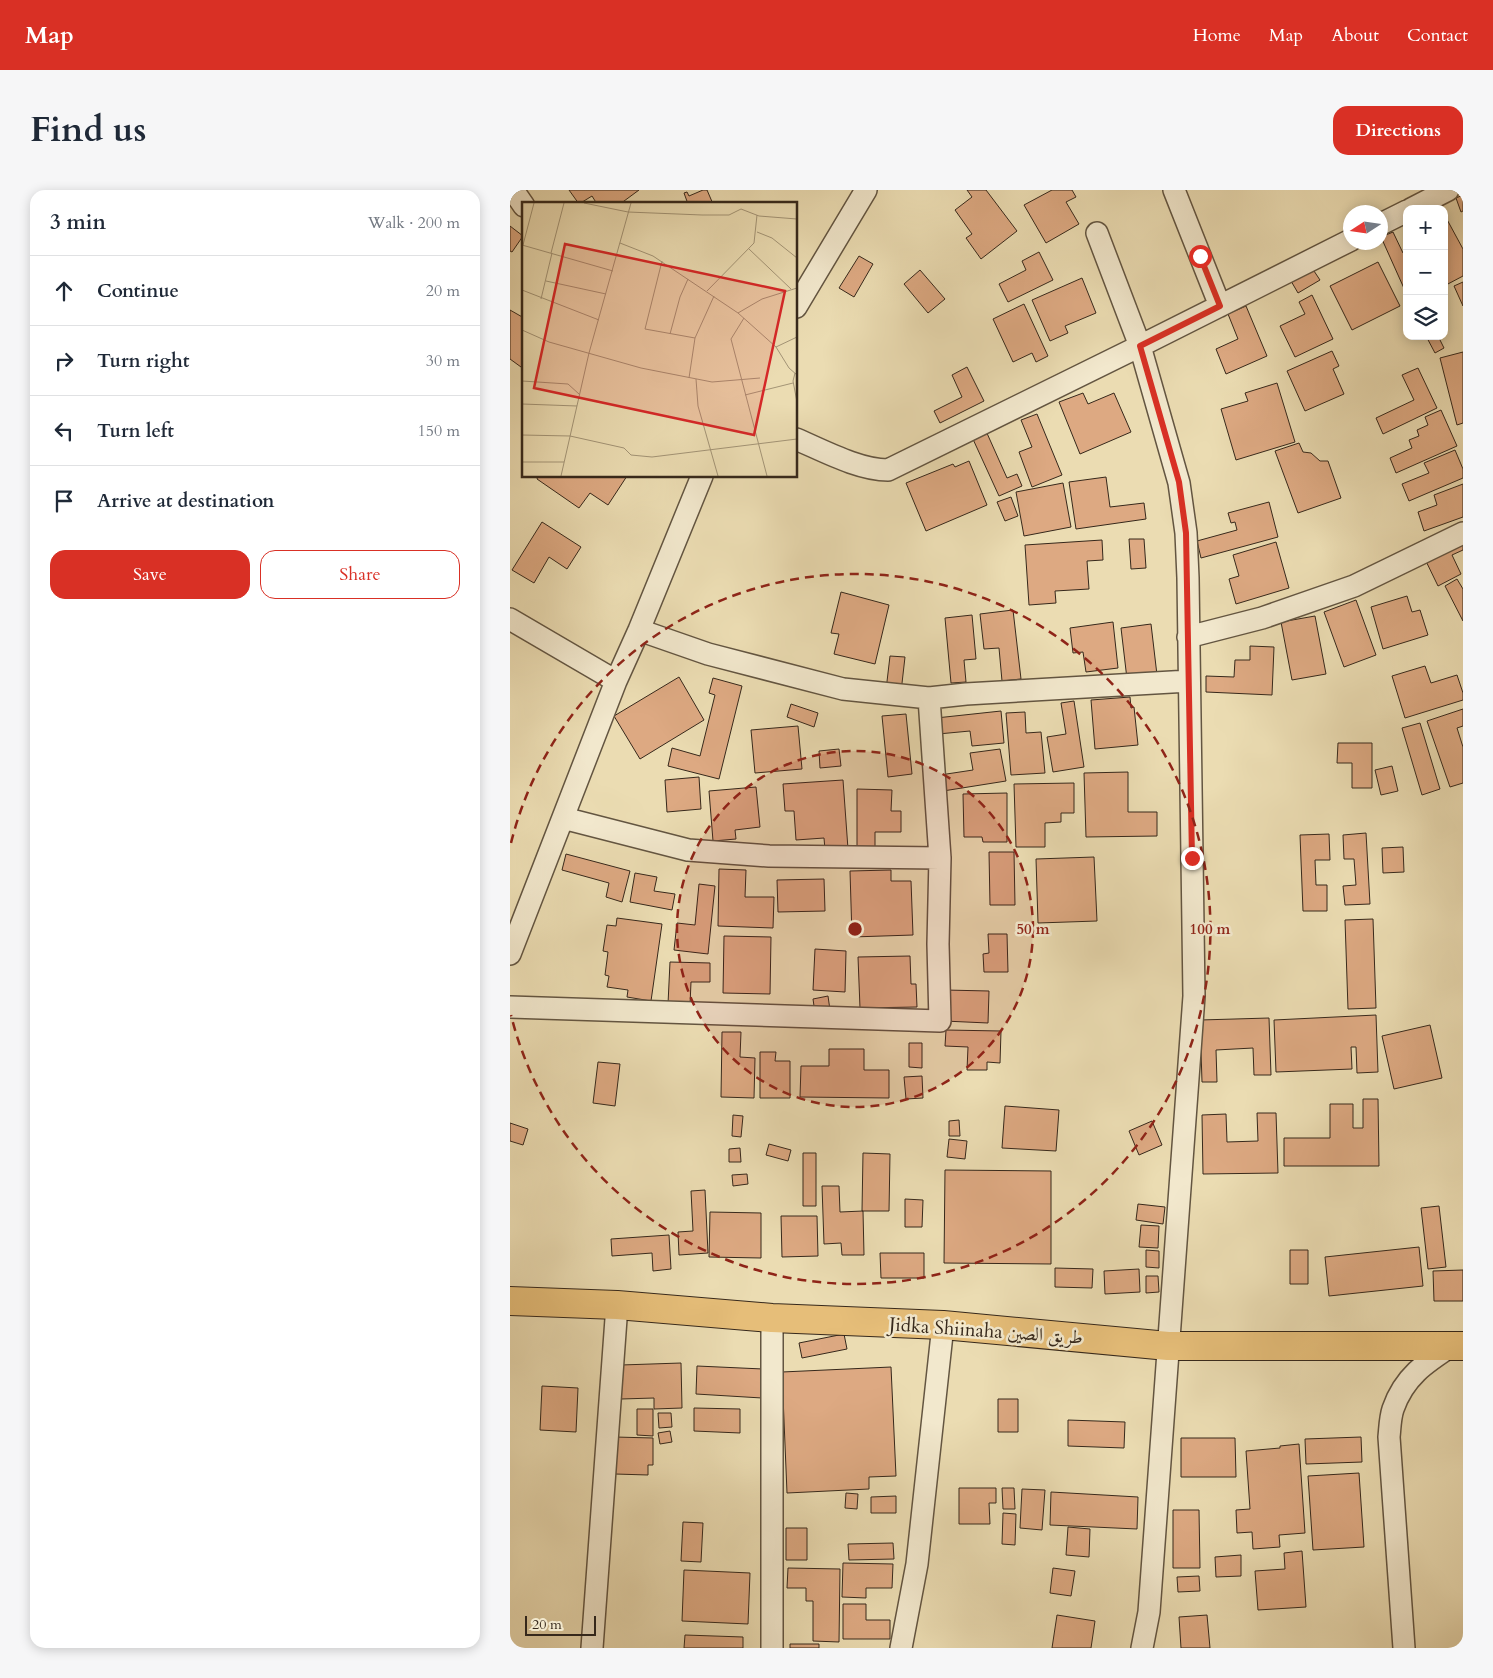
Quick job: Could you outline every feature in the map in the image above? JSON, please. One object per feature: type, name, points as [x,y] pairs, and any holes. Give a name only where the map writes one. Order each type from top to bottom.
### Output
[{"type":"main road","name":"Jidka Shiinaha طريق الصين","points":[[510,1301],[617,1305],[772,1318],[943,1325],[1168,1346],[1458,1345]]},
{"type":"street","points":[[513,190],[522,203]]},
{"type":"street","points":[[798,304],[866,190]]},
{"type":"street","points":[[1174,190],[1220,306]]},
{"type":"street","points":[[1419,205],[1448,190]]},
{"type":"street","points":[[1388,220],[1403,213]]},
{"type":"street","points":[[1097,233],[1140,346],[1179,482],[1186,533],[1194,996],[1149,1612],[1142,1648]]},
{"type":"street","points":[[798,440],[854,463],[875,470],[888,470],[1343,244]]},
{"type":"street","points":[[510,954],[616,681],[701,478]]},
{"type":"street","points":[[1188,637],[1262,618],[1354,586],[1463,533]]},
{"type":"street","points":[[510,619],[616,681]]},
{"type":"street","points":[[639,630],[708,654],[843,689],[929,698],[966,694],[1189,681]]},
{"type":"street","points":[[510,1008],[940,1022],[938,944],[940,858],[929,698]]},
{"type":"street","points":[[562,818],[688,850],[769,856],[940,858]]},
{"type":"street","points":[[592,1648],[617,1305]]},
{"type":"street","points":[[772,1318],[772,1648]]},
{"type":"street","points":[[901,1648],[917,1564],[943,1325]]},
{"type":"street","points":[[1404,1648],[1389,1437],[1392,1411],[1405,1384],[1428,1361],[1458,1345]]},
{"type":"building","points":[[569,190],[639,190],[623,202],[596,202],[592,196],[582,202],[578,202]]},
{"type":"building","points":[[707,190],[712,202],[687,202],[684,193],[687,192],[689,196]]},
{"type":"building","points":[[967,190],[986,190],[1017,231],[981,259],[966,238],[972,234],[955,210],[972,197]]},
{"type":"building","points":[[1052,190],[1072,190],[1076,197],[1066,202],[1079,224],[1046,243],[1024,205]]},
{"type":"building","points":[[1463,195],[1463,211],[1461,212],[1456,198]]},
{"type":"building","points":[[1448,221],[1463,249],[1463,276],[1448,284]]},
{"type":"building","points":[[510,226],[522,235],[522,237],[512,252],[510,251]]},
{"type":"building","points":[[1393,232],[1403,253],[1403,286],[1387,250],[1388,234]]},
{"type":"building","points":[[1039,252],[1053,280],[1008,302],[999,284],[1026,270],[1022,261]]},
{"type":"building","points":[[859,256],[873,264],[854,297],[839,288]]},
{"type":"building","points":[[1378,262],[1400,306],[1352,330],[1330,286]]},
{"type":"building","points":[[1312,268],[1320,280],[1298,293],[1291,281]]},
{"type":"building","points":[[920,270],[945,299],[928,313],[904,284]]},
{"type":"building","points":[[1082,278],[1096,313],[1065,326],[1068,333],[1050,341],[1032,300]]},
{"type":"building","points":[[1463,282],[1463,306],[1454,286]]},
{"type":"building","points":[[1312,295],[1333,339],[1295,357],[1280,326],[1305,314],[1299,302]]},
{"type":"building","points":[[1024,304],[1048,356],[1036,362],[1032,353],[1013,362],[993,319]]},
{"type":"building","points":[[1246,306],[1267,356],[1226,374],[1216,349],[1238,339],[1228,314]]},
{"type":"building","points":[[510,310],[522,317],[522,366],[510,359]]},
{"type":"building","points":[[1428,340],[1440,340],[1444,348],[1435,353]]},
{"type":"building","points":[[1332,351],[1339,366],[1333,369],[1344,394],[1305,411],[1287,371]]},
{"type":"building","points":[[1463,352],[1463,423],[1457,425],[1440,358]]},
{"type":"building","points":[[967,367],[984,401],[940,423],[934,411],[962,397],[952,375]]},
{"type":"building","points":[[1418,368],[1437,408],[1383,434],[1376,418],[1414,400],[1402,375]]},
{"type":"building","points":[[1277,383],[1295,442],[1236,460],[1221,409],[1248,401],[1245,393]]},
{"type":"building","points":[[1083,393],[1088,404],[1114,393],[1131,432],[1080,454],[1059,402]]},
{"type":"building","points":[[1441,410],[1457,446],[1396,473],[1390,458],[1412,448],[1409,440],[1419,436],[1417,430],[1428,425],[1425,417]]},
{"type":"building","points":[[1037,414],[1062,475],[1032,487],[1019,452],[1032,447],[1021,420]]},
{"type":"building","points":[[986,431],[1007,478],[1017,474],[1022,486],[999,496],[972,437]]},
{"type":"building","points":[[1299,443],[1303,452],[1311,453],[1320,461],[1328,461],[1341,498],[1298,513],[1275,451]]},
{"type":"building","points":[[1455,450],[1463,469],[1463,478],[1409,501],[1402,484],[1429,473],[1424,463]]},
{"type":"building","points":[[969,461],[987,505],[926,531],[906,483],[953,464],[955,467]]},
{"type":"building","points":[[1106,477],[1110,507],[1144,503],[1146,519],[1076,529],[1069,482]]},
{"type":"building","points":[[626,478],[608,505],[590,493],[579,508],[537,479]]},
{"type":"building","points":[[1063,483],[1071,527],[1024,536],[1016,492]]},
{"type":"building","points":[[1463,484],[1463,517],[1424,531],[1418,512],[1437,505],[1434,495]]},
{"type":"building","points":[[1011,497],[1018,516],[1005,521],[997,502]]},
{"type":"building","points":[[1269,502],[1278,537],[1201,558],[1197,541],[1237,530],[1235,522],[1231,523],[1228,513]]},
{"type":"building","points":[[542,522],[581,547],[567,569],[549,557],[534,583],[512,570]]},
{"type":"building","points":[[1463,536],[1463,550],[1452,555],[1461,574],[1438,586],[1423,555]]},
{"type":"building","points":[[1129,539],[1144,539],[1146,568],[1131,569]]},
{"type":"building","points":[[1102,540],[1103,560],[1087,561],[1089,589],[1055,591],[1056,603],[1029,605],[1025,545]]},
{"type":"building","points":[[1276,542],[1289,588],[1236,604],[1229,579],[1239,576],[1233,555]]},
{"type":"building","points":[[1457,579],[1463,589],[1463,621],[1445,586]]},
{"type":"building","points":[[841,592],[889,605],[875,664],[834,654],[839,634],[831,633]]},
{"type":"building","points":[[1407,596],[1412,612],[1420,610],[1428,635],[1383,649],[1371,607]]},
{"type":"building","points":[[1356,600],[1376,655],[1344,667],[1324,612]]},
{"type":"building","points":[[1013,610],[1021,679],[1002,681],[999,648],[984,649],[980,614]]},
{"type":"building","points":[[972,615],[976,659],[964,660],[966,682],[951,683],[945,618]]},
{"type":"building","points":[[1315,616],[1326,674],[1292,680],[1281,622]]},
{"type":"building","points":[[1113,622],[1118,668],[1086,672],[1083,652],[1073,653],[1070,628]]},
{"type":"building","points":[[1151,624],[1157,675],[1127,679],[1121,628]]},
{"type":"building","points":[[1250,646],[1274,647],[1272,695],[1206,692],[1206,676],[1234,677],[1235,660],[1250,660]]},
{"type":"building","points":[[890,656],[905,657],[901,692],[886,690]]},
{"type":"building","points":[[1425,666],[1431,683],[1457,675],[1463,693],[1463,700],[1405,718],[1392,676]]},
{"type":"building","points":[[679,677],[704,720],[640,759],[614,716]]},
{"type":"building","points":[[713,678],[742,686],[719,779],[668,766],[672,748],[700,756],[715,695],[709,693]]},
{"type":"building","points":[[1130,697],[1131,708],[1134,707],[1138,745],[1095,749],[1091,700]]},
{"type":"building","points":[[1074,701],[1084,767],[1053,772],[1047,737],[1066,734],[1061,703]]},
{"type":"building","points":[[791,704],[818,713],[814,727],[787,717]]},
{"type":"building","points":[[1463,709],[1463,726],[1457,728],[1463,747],[1463,783],[1450,787],[1427,721]]},
{"type":"building","points":[[1001,711],[1004,743],[972,746],[970,731],[938,734],[936,718]]},
{"type":"building","points":[[1025,712],[1026,733],[1041,732],[1045,773],[1011,775],[1006,713]]},
{"type":"building","points":[[906,714],[912,774],[888,777],[882,716]]},
{"type":"building","points":[[1420,723],[1440,789],[1422,795],[1402,728]]},
{"type":"building","points":[[798,726],[802,769],[755,773],[751,730]]},
{"type":"building","points":[[1338,743],[1372,743],[1372,788],[1352,788],[1352,763],[1337,763]]},
{"type":"building","points":[[839,749],[841,766],[820,768],[819,751]]},
{"type":"building","points":[[1000,749],[1006,781],[943,791],[940,775],[973,770],[970,753]]},
{"type":"building","points":[[1392,766],[1398,791],[1381,795],[1375,770]]},
{"type":"building","points":[[1128,772],[1128,812],[1157,812],[1157,836],[1086,837],[1084,773]]},
{"type":"building","points":[[699,777],[701,809],[667,812],[665,780]]},
{"type":"building","points":[[843,780],[848,849],[825,850],[824,838],[796,840],[794,811],[785,811],[783,784]]},
{"type":"building","points":[[1074,783],[1074,813],[1061,813],[1061,822],[1045,823],[1045,847],[1016,847],[1014,784]]},
{"type":"building","points":[[756,787],[760,827],[735,830],[736,839],[713,841],[709,791]]},
{"type":"building","points":[[857,789],[892,790],[891,811],[901,811],[901,832],[875,832],[875,851],[857,851]]},
{"type":"building","points":[[1007,793],[1007,842],[983,842],[982,837],[964,837],[963,794]]},
{"type":"building","points":[[1366,833],[1370,904],[1345,905],[1343,886],[1356,885],[1354,859],[1344,859],[1343,835]]},
{"type":"building","points":[[1329,834],[1330,860],[1315,860],[1316,885],[1327,885],[1327,911],[1303,911],[1300,835]]},
{"type":"building","points":[[1403,847],[1404,872],[1383,873],[1382,848]]},
{"type":"building","points":[[989,852],[1014,852],[1015,905],[990,905]]},
{"type":"building","points":[[566,854],[630,871],[622,902],[606,897],[609,883],[562,870]]},
{"type":"building","points":[[1094,857],[1097,921],[1038,923],[1036,859]]},
{"type":"building","points":[[719,869],[746,870],[745,897],[774,897],[773,928],[718,926]]},
{"type":"building","points":[[891,870],[891,881],[911,881],[913,935],[852,937],[850,871]]},
{"type":"building","points":[[635,873],[657,877],[654,891],[675,894],[672,910],[630,902]]},
{"type":"building","points":[[824,879],[825,911],[778,912],[777,880]]},
{"type":"building","points":[[699,884],[715,886],[708,954],[674,950],[677,923],[695,925]]},
{"type":"building","points":[[617,918],[662,924],[651,1001],[627,997],[628,990],[607,987],[609,976],[605,975],[608,952],[603,951],[607,925],[616,926]]},
{"type":"building","points":[[1373,919],[1376,1008],[1348,1009],[1345,920]]},
{"type":"building","points":[[988,934],[1007,934],[1008,972],[984,972],[983,954],[989,953]]},
{"type":"building","points":[[724,936],[771,937],[770,994],[723,993]]},
{"type":"building","points":[[815,949],[846,951],[845,992],[813,990]]},
{"type":"building","points":[[910,956],[911,984],[916,984],[917,1007],[860,1008],[858,957]]},
{"type":"building","points":[[670,962],[710,963],[710,982],[691,982],[690,1005],[668,1004]]},
{"type":"building","points":[[945,990],[989,991],[988,1023],[944,1021]]},
{"type":"building","points":[[828,996],[830,1010],[815,1013],[813,999]]},
{"type":"building","points":[[1376,1015],[1378,1072],[1357,1073],[1356,1047],[1351,1047],[1352,1069],[1276,1072],[1274,1020]]},
{"type":"building","points":[[1269,1018],[1271,1075],[1254,1075],[1253,1048],[1216,1050],[1217,1082],[1202,1082],[1200,1020]]},
{"type":"building","points":[[1430,1025],[1442,1078],[1394,1089],[1382,1036]]},
{"type":"building","points":[[946,1030],[1001,1031],[1000,1063],[987,1062],[987,1070],[967,1070],[968,1047],[945,1046]]},
{"type":"building","points":[[722,1032],[741,1032],[740,1057],[755,1058],[754,1098],[721,1097]]},
{"type":"building","points":[[909,1043],[922,1043],[922,1068],[909,1067]]},
{"type":"building","points":[[829,1049],[864,1049],[864,1070],[889,1070],[889,1098],[800,1097],[801,1066],[829,1066]]},
{"type":"building","points":[[760,1052],[776,1052],[775,1061],[790,1061],[790,1098],[760,1098]]},
{"type":"building","points":[[598,1062],[620,1064],[615,1106],[593,1103]]},
{"type":"building","points":[[922,1076],[923,1098],[906,1099],[904,1077]]},
{"type":"building","points":[[1363,1099],[1378,1099],[1379,1166],[1284,1166],[1284,1138],[1330,1138],[1330,1104],[1353,1104],[1353,1128],[1363,1128]]},
{"type":"building","points":[[1005,1106],[1059,1110],[1056,1151],[1002,1148]]},
{"type":"building","points":[[1257,1113],[1276,1113],[1278,1173],[1203,1174],[1202,1115],[1226,1114],[1227,1142],[1258,1141]]},
{"type":"building","points":[[733,1115],[743,1116],[741,1137],[732,1136]]},
{"type":"building","points":[[959,1120],[960,1136],[949,1136],[949,1121]]},
{"type":"building","points":[[1152,1121],[1162,1145],[1139,1155],[1129,1131]]},
{"type":"building","points":[[510,1123],[528,1129],[523,1145],[510,1141]]},
{"type":"building","points":[[949,1139],[967,1141],[965,1159],[947,1157]]},
{"type":"building","points":[[769,1144],[791,1150],[788,1161],[766,1155]]},
{"type":"building","points":[[740,1148],[741,1162],[729,1162],[729,1149]]},
{"type":"building","points":[[803,1153],[816,1153],[816,1206],[803,1206]]},
{"type":"building","points":[[863,1153],[890,1154],[889,1211],[862,1211]]},
{"type":"building","points":[[945,1170],[1051,1171],[1051,1264],[944,1263]]},
{"type":"building","points":[[747,1174],[748,1184],[733,1186],[732,1175]]},
{"type":"building","points":[[822,1186],[839,1186],[840,1212],[863,1211],[864,1255],[842,1255],[841,1243],[824,1244]]},
{"type":"building","points":[[705,1190],[708,1253],[679,1255],[678,1232],[693,1231],[691,1191]]},
{"type":"building","points":[[905,1199],[923,1200],[922,1227],[905,1227]]},
{"type":"building","points":[[1138,1204],[1165,1207],[1163,1224],[1136,1220]]},
{"type":"building","points":[[1439,1206],[1446,1267],[1428,1269],[1421,1208]]},
{"type":"building","points":[[710,1212],[761,1213],[761,1258],[709,1257]]},
{"type":"building","points":[[781,1216],[817,1216],[818,1256],[782,1257]]},
{"type":"building","points":[[1141,1225],[1159,1226],[1158,1248],[1139,1247]]},
{"type":"building","points":[[669,1235],[671,1269],[653,1271],[652,1253],[612,1256],[611,1239]]},
{"type":"building","points":[[1419,1247],[1423,1286],[1329,1296],[1325,1257]]},
{"type":"building","points":[[1146,1250],[1159,1251],[1159,1268],[1146,1267]]},
{"type":"building","points":[[1290,1250],[1308,1250],[1308,1284],[1290,1284]]},
{"type":"building","points":[[880,1253],[924,1253],[924,1278],[881,1278]]},
{"type":"building","points":[[1055,1268],[1093,1269],[1092,1288],[1055,1287]]},
{"type":"building","points":[[1139,1269],[1140,1292],[1105,1294],[1104,1271]]},
{"type":"building","points":[[1463,1270],[1463,1301],[1434,1301],[1433,1271]]},
{"type":"building","points":[[1146,1276],[1158,1276],[1159,1292],[1146,1293]]},
{"type":"building","points":[[844,1334],[847,1349],[802,1358],[799,1343]]},
{"type":"building","points":[[681,1363],[682,1408],[654,1409],[654,1398],[621,1399],[621,1365]]},
{"type":"building","points":[[697,1366],[763,1369],[762,1398],[696,1394]]},
{"type":"building","points":[[891,1367],[896,1476],[869,1477],[869,1489],[787,1493],[782,1372]]},
{"type":"building","points":[[542,1386],[578,1388],[576,1432],[540,1430]]},
{"type":"building","points":[[998,1399],[1018,1399],[1018,1432],[998,1432]]},
{"type":"building","points":[[694,1408],[740,1409],[740,1433],[694,1431]]},
{"type":"building","points":[[637,1409],[653,1409],[653,1436],[637,1435]]},
{"type":"building","points":[[658,1413],[671,1413],[672,1427],[659,1428]]},
{"type":"building","points":[[1068,1420],[1125,1422],[1124,1448],[1068,1446]]},
{"type":"building","points":[[670,1431],[672,1442],[660,1444],[658,1433]]},
{"type":"building","points":[[615,1437],[653,1438],[653,1465],[648,1465],[648,1475],[615,1474]]},
{"type":"building","points":[[1361,1437],[1362,1462],[1306,1464],[1305,1439]]},
{"type":"building","points":[[1181,1438],[1235,1438],[1236,1477],[1181,1477]]},
{"type":"building","points":[[1299,1444],[1305,1533],[1279,1535],[1280,1547],[1253,1549],[1252,1532],[1237,1533],[1236,1510],[1250,1509],[1246,1451]]},
{"type":"building","points":[[1359,1473],[1364,1547],[1313,1550],[1308,1476]]},
{"type":"building","points":[[959,1488],[996,1488],[996,1503],[989,1503],[990,1524],[959,1524]]},
{"type":"building","points":[[1002,1488],[1014,1488],[1015,1509],[1003,1509]]},
{"type":"building","points":[[1022,1489],[1045,1490],[1042,1530],[1020,1528]]},
{"type":"building","points":[[1051,1492],[1138,1497],[1137,1529],[1050,1525]]},
{"type":"building","points":[[846,1493],[858,1494],[857,1509],[845,1508]]},
{"type":"building","points":[[896,1496],[896,1513],[871,1513],[871,1497]]},
{"type":"building","points":[[1173,1510],[1199,1510],[1200,1568],[1173,1568]]},
{"type":"building","points":[[1003,1513],[1016,1514],[1015,1545],[1002,1544]]},
{"type":"building","points":[[683,1522],[703,1523],[701,1562],[681,1561]]},
{"type":"building","points":[[1068,1527],[1090,1529],[1089,1557],[1066,1555]]},
{"type":"building","points":[[786,1528],[807,1528],[807,1560],[786,1560]]},
{"type":"building","points":[[893,1543],[894,1559],[849,1560],[848,1544]]},
{"type":"building","points":[[1302,1551],[1306,1607],[1258,1610],[1255,1571],[1285,1569],[1284,1553]]},
{"type":"building","points":[[1241,1555],[1241,1576],[1216,1577],[1215,1557]]},
{"type":"building","points":[[843,1563],[893,1564],[892,1588],[866,1588],[866,1598],[842,1597]]},
{"type":"building","points":[[788,1568],[840,1569],[839,1642],[813,1641],[813,1601],[806,1601],[806,1588],[787,1588]]},
{"type":"building","points":[[1053,1568],[1075,1571],[1071,1596],[1050,1593]]},
{"type":"building","points":[[684,1570],[750,1573],[748,1624],[682,1621]]},
{"type":"building","points":[[1199,1576],[1200,1591],[1178,1592],[1177,1577]]},
{"type":"building","points":[[843,1604],[866,1604],[866,1620],[890,1620],[890,1639],[843,1639]]},
{"type":"building","points":[[1057,1615],[1095,1621],[1091,1648],[1052,1648]]},
{"type":"building","points":[[1207,1615],[1210,1648],[1181,1648],[1179,1617]]},
{"type":"building","points":[[685,1635],[743,1637],[743,1648],[684,1648]]},
{"type":"building","points":[[790,1644],[819,1644],[819,1648],[790,1648]]},
{"type":"route","points":[[1192,858],[1186,533],[1179,482],[1140,346],[1220,306],[1200,256]]}]
